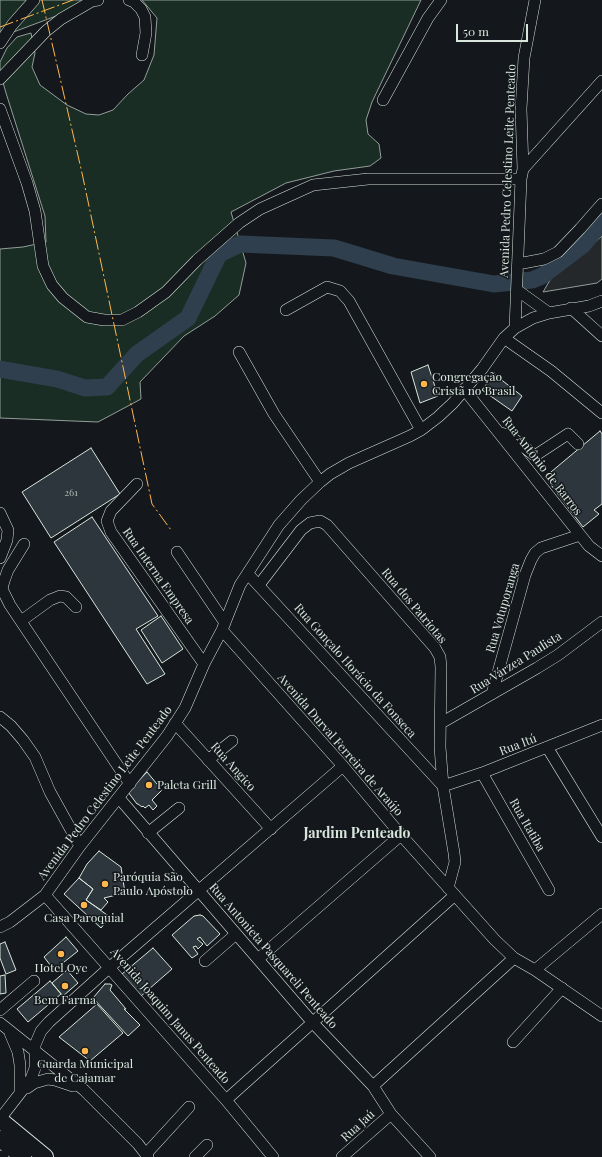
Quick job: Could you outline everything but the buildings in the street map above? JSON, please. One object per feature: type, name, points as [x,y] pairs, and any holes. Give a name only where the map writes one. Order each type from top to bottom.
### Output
[{"type":"highway","points":[[0,1120],[45,1157]]},
{"type":"highway","points":[[0,1139],[23,1157]]},
{"type":"street","points":[[0,43],[12,25],[34,0]]},
{"type":"street","points":[[0,79],[46,31],[61,19],[92,1],[98,0]]},
{"type":"street","points":[[129,0],[141,8],[145,17],[146,33],[142,55]]},
{"type":"street","points":[[382,100],[428,18],[441,0]]},
{"type":"street","name":"Avenida Pedro Celestino Leite Penteado","points":[[0,927],[10,922],[45,894],[175,723],[185,708],[204,664],[224,626],[240,585],[279,525],[301,500],[330,474],[421,430],[453,403],[482,369],[504,338],[514,328],[522,174],[521,110],[524,58],[535,0]]},
{"type":"street","points":[[0,109],[27,183],[39,232],[43,266],[52,285],[64,298],[87,316],[104,320],[122,320],[138,312],[166,292],[197,260],[239,223],[260,209],[313,185],[368,179],[522,174],[602,81]]},
{"type":"street","points":[[518,268],[544,259],[558,252],[602,204]]},
{"type":"street","points":[[286,310],[327,287],[340,291],[349,301],[421,430]]},
{"type":"street","points":[[517,288],[549,313]]},
{"type":"street","points":[[514,328],[533,318],[549,313],[589,306],[602,301]]},
{"type":"street","points":[[571,308],[602,336]]},
{"type":"street","points":[[504,338],[551,371],[602,413]]},
{"type":"street","points":[[239,352],[274,414],[320,482]]},
{"type":"street","name":"Rua Antônio de Barros","points":[[464,389],[589,546],[602,556]]},
{"type":"street","points":[[498,432],[510,436],[534,455],[568,434],[578,444]]},
{"type":"street","name":"Rua Interna Empresa","points":[[137,484],[111,511],[107,522],[111,532],[204,664]]},
{"type":"street","points":[[0,513],[8,530],[7,540],[0,558]]},
{"type":"street","name":"Rua dos Patriotas","points":[[259,585],[301,530],[310,523],[320,522],[327,525],[435,648],[440,657],[441,667],[440,747],[443,786],[455,862],[451,891]]},
{"type":"street","name":"Rua Votuporanga","points":[[492,694],[525,575],[531,560],[535,553],[541,548],[580,535]]},
{"type":"street","points":[[24,544],[8,570],[2,589],[10,605],[130,784]]},
{"type":"street","name":"Avenida Durval Ferreira de Araújo","points":[[177,552],[224,626],[401,835],[451,891],[514,958],[535,970],[602,1016]]},
{"type":"street","name":"Rua Gonçalo Horácio da Fonseca","points":[[248,574],[443,786]]},
{"type":"street","points":[[21,621],[50,600],[60,596],[66,597],[76,607]]},
{"type":"street","name":"Rua Várzea Paulista","points":[[441,723],[558,655],[602,622]]},
{"type":"street","points":[[0,717],[11,726],[23,740],[35,758],[50,792],[80,846]]},
{"type":"street","name":"Rua Angico","points":[[175,723],[271,829]]},
{"type":"street","name":"Rua Itú","points":[[443,786],[482,773],[602,725]]},
{"type":"street","points":[[208,760],[232,741]]},
{"type":"street","points":[[547,747],[602,837]]},
{"type":"street","points":[[0,1120],[31,1079],[36,1061],[35,1051],[38,1038],[45,1026],[110,967],[343,766]]},
{"type":"street","name":"Rua Itatiba","points":[[482,773],[549,890]]},
{"type":"street","name":"Rua Antonieta Pasquareli Penteado","points":[[118,798],[313,1023],[373,1086],[391,1114],[430,1157]]},
{"type":"street","points":[[148,833],[179,808]]},
{"type":"street","points":[[258,959],[401,835]]},
{"type":"street","points":[[226,1100],[313,1023],[451,891]]},
{"type":"street","name":"Avenida Joaquim Janus Penteado","points":[[45,894],[226,1100],[269,1156]]},
{"type":"street","points":[[535,970],[602,914]]},
{"type":"street","points":[[205,961],[236,934]]},
{"type":"street","points":[[373,1086],[514,958]]},
{"type":"street","points":[[0,1010],[34,981]]},
{"type":"street","points":[[513,1042],[562,988]]},
{"type":"street","points":[[0,1023],[84,1090],[138,1144],[147,1156],[189,1107]]},
{"type":"street","points":[[9,1031],[18,1052],[20,1065],[18,1097]]},
{"type":"street","points":[[18,1097],[34,1083],[48,1079],[62,1082],[84,1090]]},
{"type":"street","name":"Rua Jaú","points":[[342,1157],[391,1114]]},
{"type":"street","points":[[195,1157],[207,1145]]},
{"type":"green space","points":[[0,0],[99,0],[0,37]]},
{"type":"green space","points":[[142,0],[421,0],[372,102],[366,120],[368,134],[379,144],[381,158],[370,166],[334,171],[286,183],[231,212],[246,263],[239,295],[215,316],[184,336],[140,382],[141,399],[98,422],[0,418],[0,249],[23,247],[46,242],[45,216],[6,93],[0,72],[0,62],[7,48],[17,37],[31,33],[35,53],[32,67],[40,85],[67,105],[86,114],[99,115],[113,110],[144,80],[154,55],[157,18]]},
{"type":"shaded area","points":[[602,236],[602,279],[597,283],[543,292],[556,270],[580,255]]},
{"type":"waterway","points":[[0,369],[57,379],[85,388],[107,387],[137,354],[188,318],[219,254],[240,244],[334,248],[393,266],[494,284],[532,280],[542,276],[583,245],[602,221]]},
{"type":"power","points":[[42,0],[82,173],[152,504],[171,530]]},
{"type":"power","points":[[0,27],[73,0]]},
{"type":"place","name":"Congregação Cristã no Brasil","points":[[424,384]]},
{"type":"place","name":"Paleta Grill","points":[[149,785]]},
{"type":"place","name":"Paróquia São Paulo Apóstolo","points":[[105,884]]},
{"type":"place","name":"Casa Paroquial","points":[[84,905]]},
{"type":"place","name":"Hotel Oye","points":[[61,954]]},
{"type":"place","name":"Bem Farma","points":[[65,986]]},
{"type":"place","name":"Guarda Municipal de Cajamar","points":[[85,1051]]},
{"type":"district","name":"Jardim Penteado","points":[[357,834]]}]
